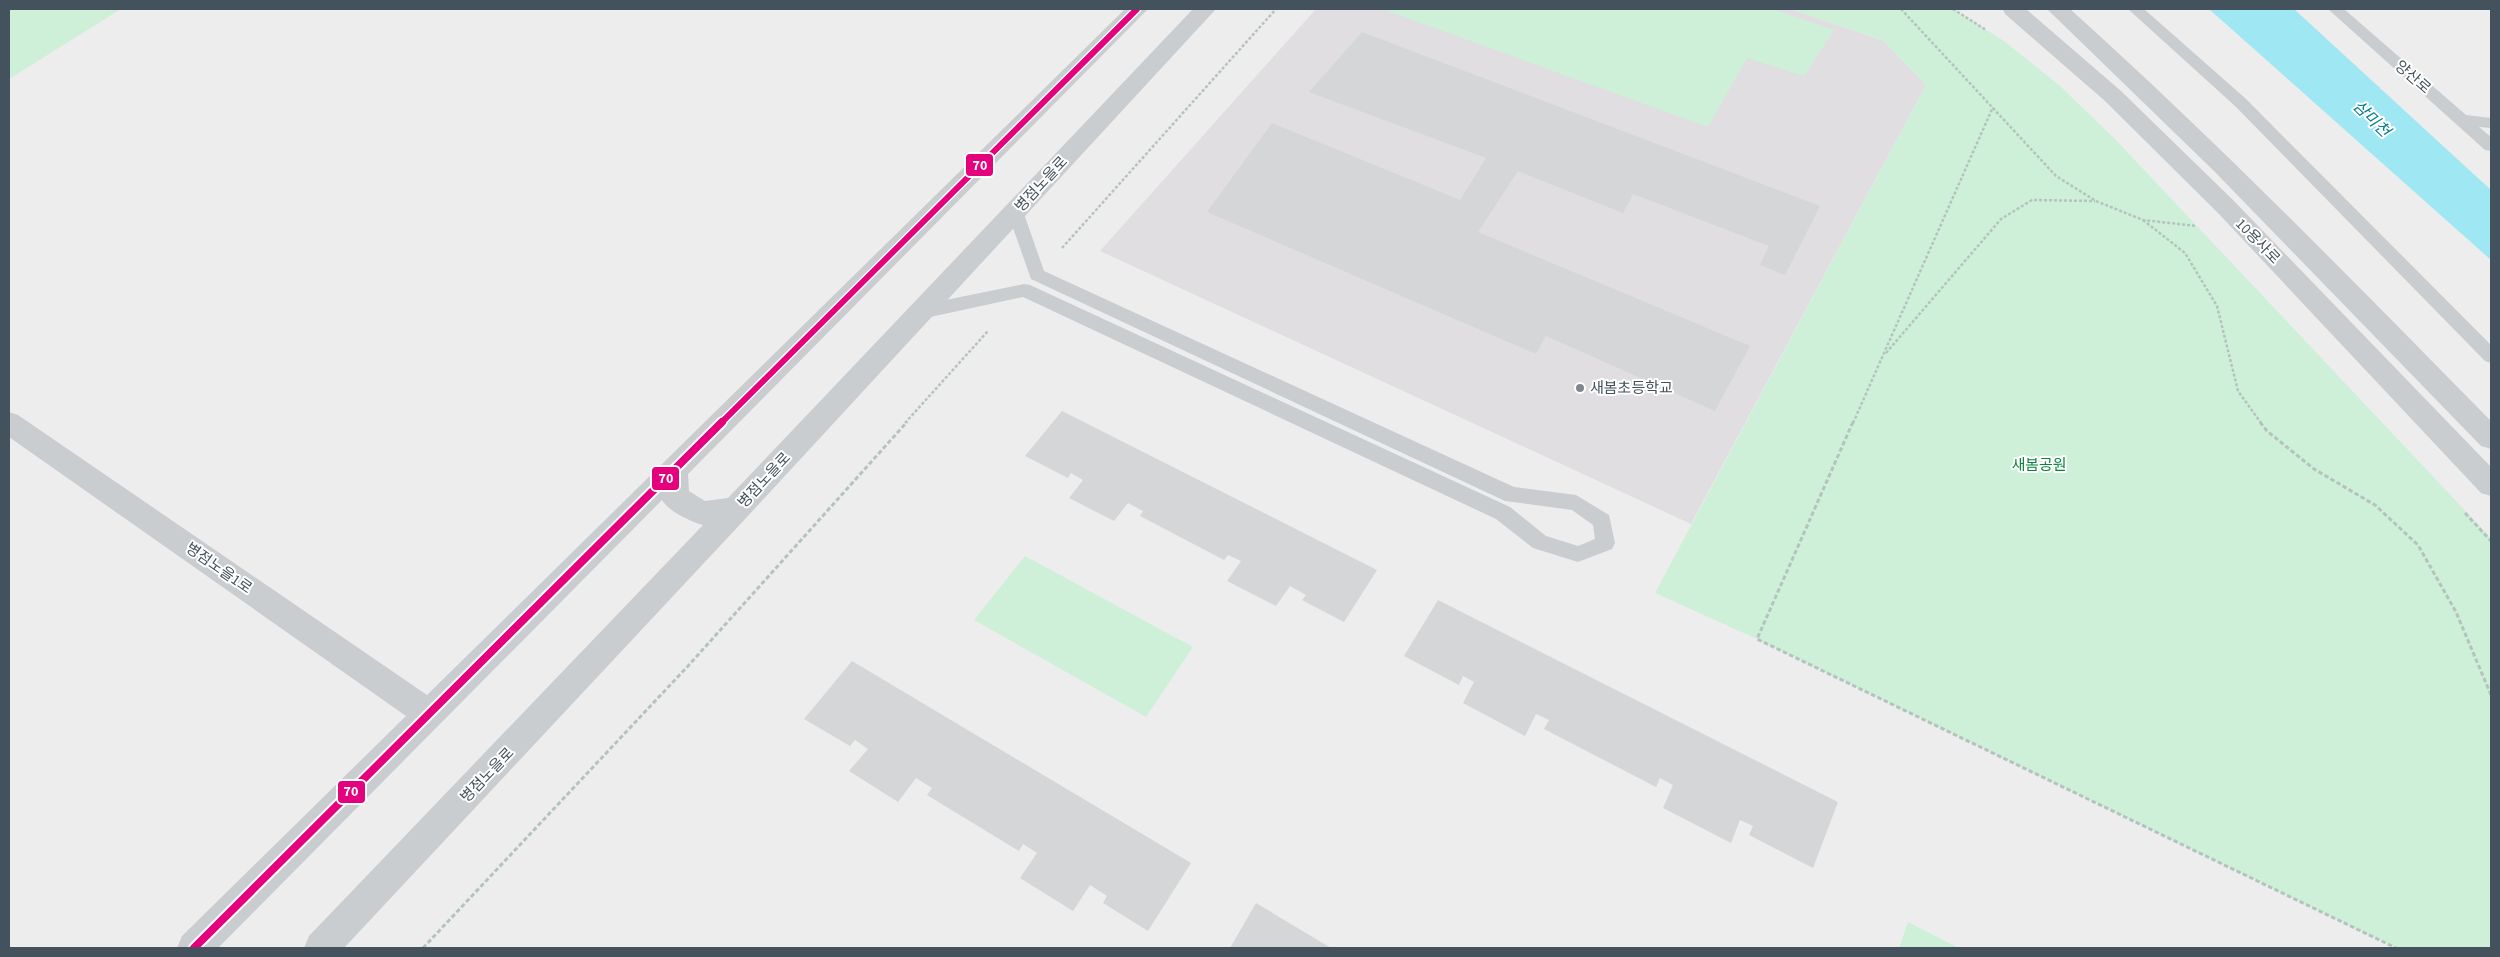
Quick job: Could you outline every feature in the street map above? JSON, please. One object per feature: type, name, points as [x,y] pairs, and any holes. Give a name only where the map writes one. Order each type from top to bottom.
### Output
[{"type":"street","points":[[194,948],[1137,9]]},
{"type":"street","name":"병점노을로","points":[[321,948],[737,509],[1205,9]]},
{"type":"street","name":"10용사로","points":[[2012,9],[2113,96],[2219,200],[2491,485]]},
{"type":"street","name":"10용사로","points":[[2057,9],[2115,60],[2226,167],[2491,438]]},
{"type":"street","name":"병점노을1로","points":[[9,423],[429,714]]},
{"type":"street","points":[[674,470],[675,497],[702,513],[737,509]]},
{"type":"lane","points":[[2135,9],[2240,102],[2491,356]]},
{"type":"lane","name":"양산로","points":[[2335,9],[2491,146]]},
{"type":"lane","points":[[2462,120],[2491,123]]},
{"type":"lane","points":[[921,312],[1024,290],[1503,514],[1540,542],[1578,554],[1605,543],[1602,521],[1576,503],[1512,495],[1037,275],[1015,211]]},
{"type":"path","points":[[1037,275],[1276,9]]},
{"type":"path","points":[[1902,9],[2056,176],[2096,201],[2142,220],[2185,253],[2217,306],[2238,391],[2267,431],[2314,469],[2375,506],[2418,544],[2456,612],[2487,690],[2491,695]]},
{"type":"path","points":[[1953,9],[1990,32]]},
{"type":"path","points":[[1993,108],[1758,639],[2396,948]]},
{"type":"path","points":[[1882,357],[2001,219],[2032,200],[2076,199],[2096,201]]},
{"type":"path","points":[[2190,218],[2203,232]]},
{"type":"path","points":[[2142,220],[2196,226]]},
{"type":"path","points":[[423,948],[688,666],[1024,290]]},
{"type":"path","points":[[2465,512],[2491,541]]},
{"type":"shaded area","name":"새봄초등학교","points":[[1316,9],[1791,9],[1884,41],[1926,85],[1691,524],[1100,251]]},
{"type":"green space","points":[[9,9],[121,9],[9,79]]},
{"type":"green space","points":[[1382,9],[1772,9],[1834,30],[1804,76],[1747,58],[1708,127]]},
{"type":"green space","name":"새봄공원","points":[[1791,9],[1953,9],[2004,41],[2059,85],[2115,139],[2491,538],[2491,948],[2396,948],[1757,639],[1655,593],[1926,85],[1884,41]]},
{"type":"green space","points":[[1025,556],[1193,647],[1146,717],[974,620]]},
{"type":"green space","points":[[1908,922],[1959,948],[1899,948]]},
{"type":"water","name":"삼미천","points":[[2209,9],[2294,9],[2491,190],[2491,260]]},
{"type":"building","points":[[1362,32],[1820,206],[1785,275],[1760,265],[1769,246],[1633,194],[1623,213],[1518,171],[1478,232],[1750,346],[1715,411],[1546,336],[1536,354],[1207,212],[1272,123],[1460,200],[1486,158],[1309,92]]},
{"type":"building","points":[[1062,411],[1377,570],[1344,622],[1302,600],[1306,595],[1290,586],[1276,606],[1227,581],[1241,561],[1228,555],[1224,560],[1140,516],[1143,511],[1128,503],[1114,521],[1069,498],[1083,480],[1071,473],[1068,478],[1025,456]]},
{"type":"building","points":[[1438,600],[1838,802],[1813,868],[1749,835],[1753,826],[1740,820],[1731,843],[1663,808],[1673,785],[1660,778],[1656,787],[1544,729],[1549,720],[1536,714],[1525,736],[1463,703],[1474,682],[1463,676],[1459,685],[1404,656]]},
{"type":"building","points":[[852,661],[1191,863],[1148,931],[1103,903],[1107,896],[1090,885],[1073,911],[1020,878],[1037,853],[1023,844],[1019,851],[927,795],[932,788],[916,778],[898,802],[849,771],[868,749],[855,740],[850,746],[804,719]]},
{"type":"building","points":[[1256,903],[1331,948],[1230,948]]},
{"type":"transit line","name":"70","points":[[194,948],[1137,9]]},
{"type":"place","name":"새봄초등학교","points":[[1580,388]]}]
